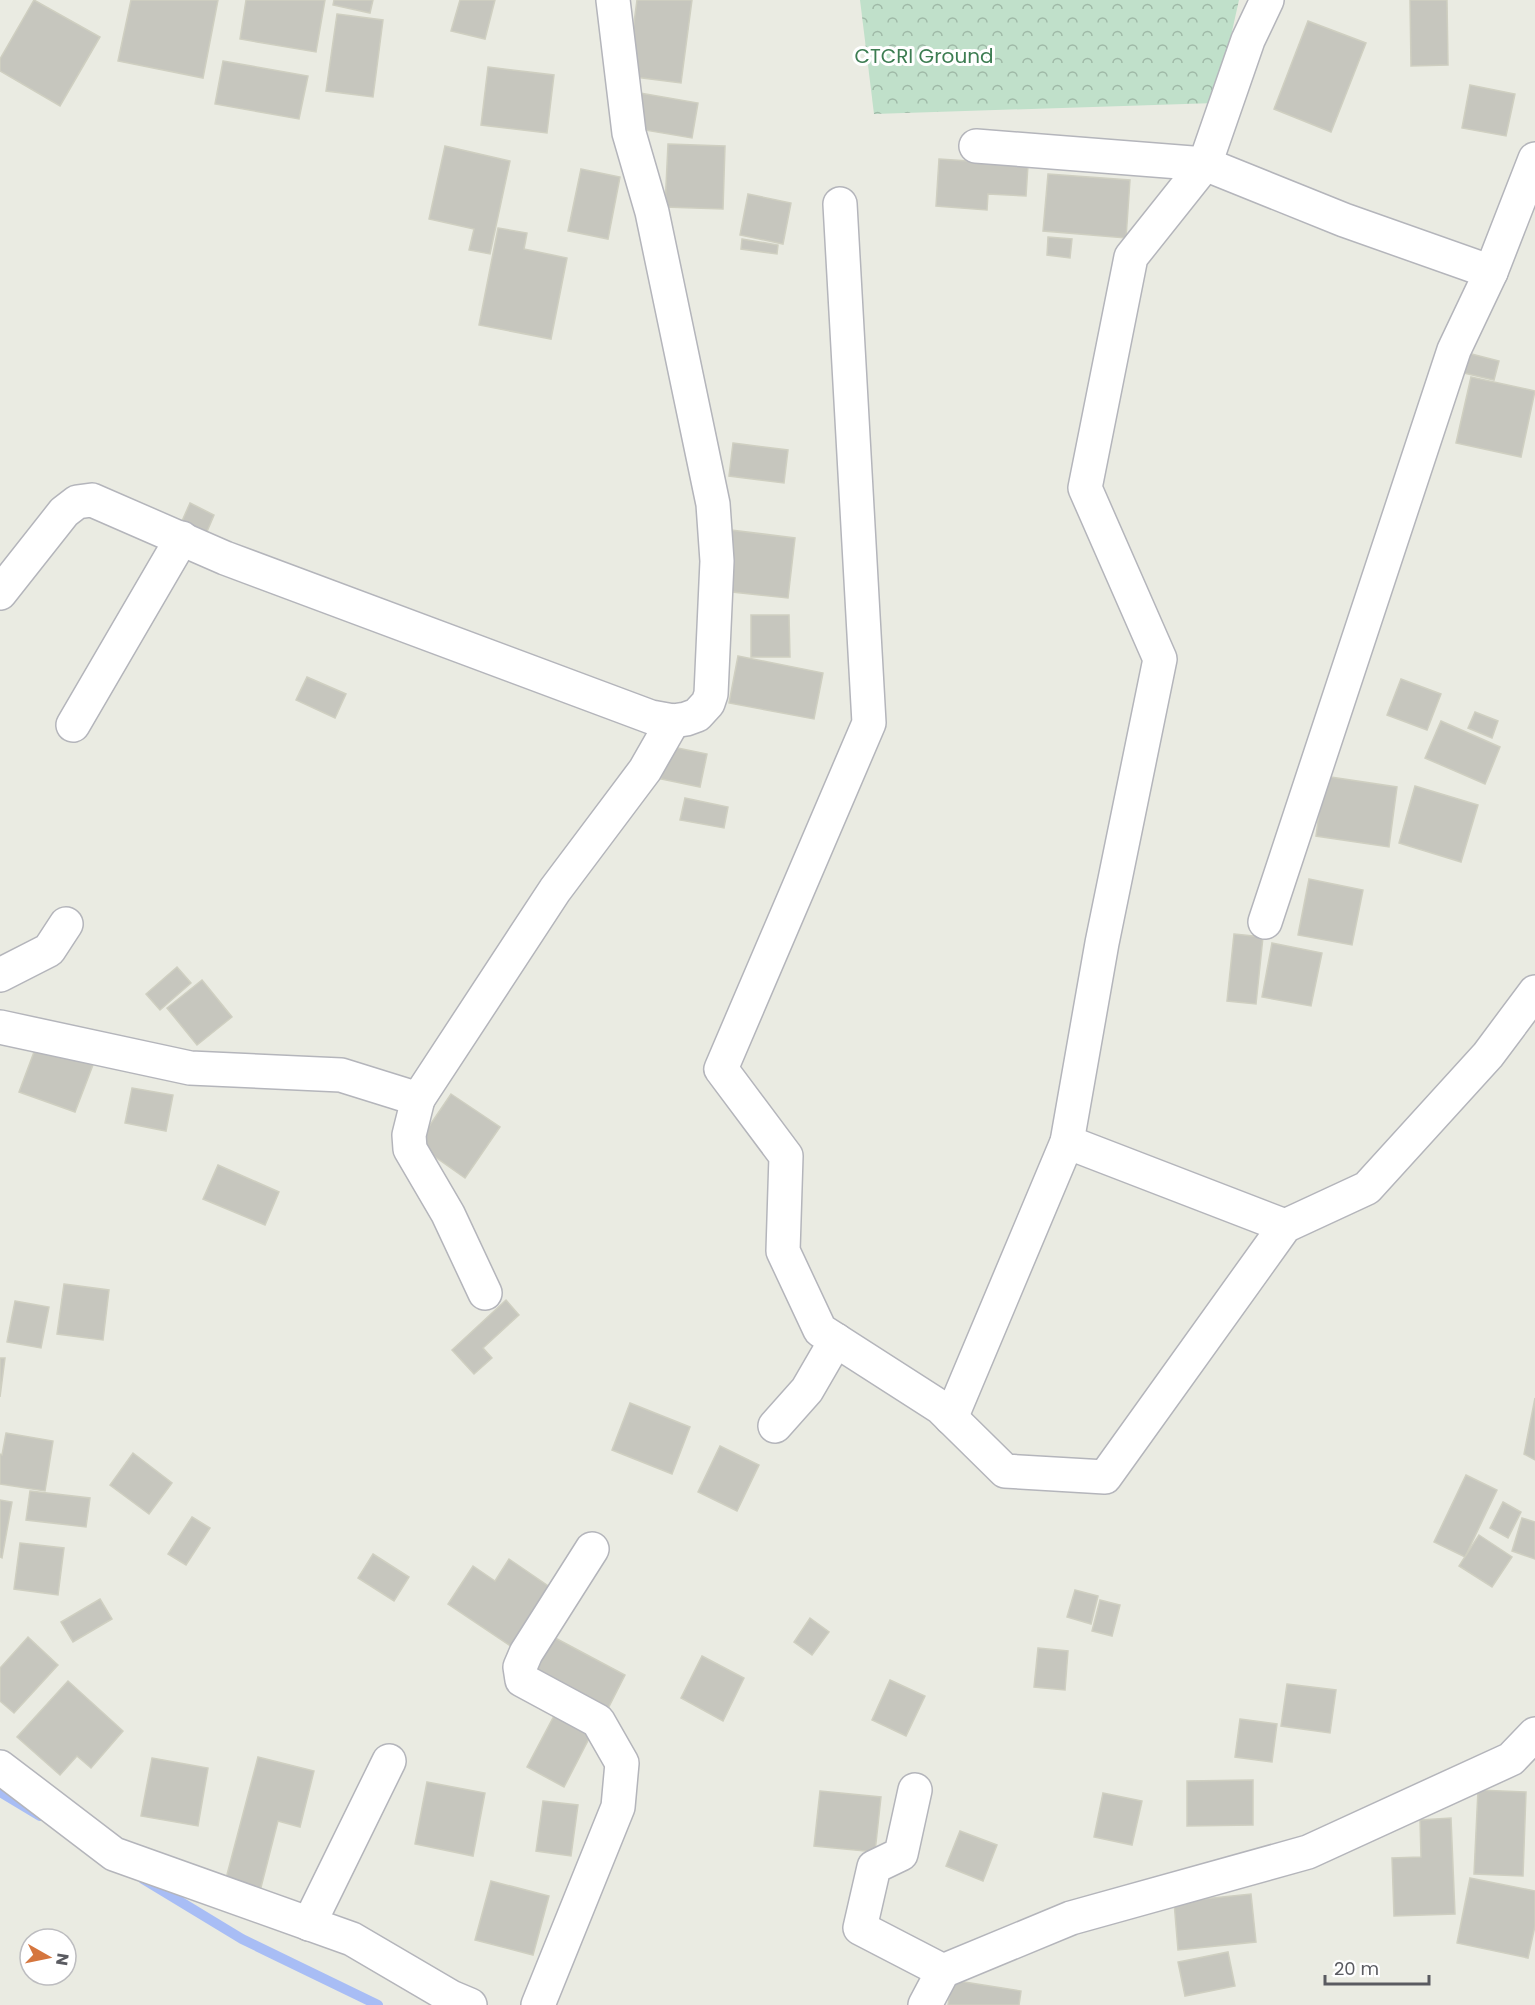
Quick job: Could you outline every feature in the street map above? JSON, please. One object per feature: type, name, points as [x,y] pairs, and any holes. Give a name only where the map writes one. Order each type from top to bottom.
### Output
[{"type":"street","points":[[0,593],[64,512],[77,502],[92,500],[225,558],[651,717],[673,721],[686,719],[697,715],[706,707],[711,697],[717,561],[713,504],[652,212],[629,133],[613,0]]},
{"type":"street","points":[[951,1418],[1066,1142],[1102,943],[1160,659],[1085,488],[1131,257],[1205,164],[1248,40],[1267,0]]},
{"type":"street","points":[[976,146],[1205,164],[1344,220],[1491,272]]},
{"type":"street","points":[[1265,922],[1454,351],[1491,272],[1535,159]]},
{"type":"street","points":[[840,204],[869,723],[721,1070],[786,1156],[783,1251],[820,1330],[940,1407],[1005,1471],[1105,1477],[1285,1226],[1367,1188],[1488,1055],[1535,992]]},
{"type":"street","points":[[73,724],[182,538]]},
{"type":"street","points":[[485,1293],[448,1214],[410,1149],[409,1135],[418,1099],[555,890],[645,770],[673,721]]},
{"type":"street","points":[[0,975],[49,950],[66,924]]},
{"type":"street","points":[[0,1027],[190,1068],[341,1076],[418,1099]]},
{"type":"street","points":[[1066,1142],[1285,1226]]},
{"type":"street","points":[[775,1426],[807,1390],[836,1340]]},
{"type":"street","points":[[538,2005],[618,1807],[622,1763],[598,1721],[522,1680],[520,1667],[526,1653],[592,1549]]},
{"type":"street","points":[[925,2005],[943,1971],[1071,1918],[1308,1852],[1511,1759],[1535,1734]]},
{"type":"street","points":[[309,1924],[389,1761]]},
{"type":"street","points":[[0,1767],[114,1854],[352,1939],[451,1997],[470,2005]]},
{"type":"street","points":[[915,1790],[901,1854],[874,1867],[860,1928],[943,1971]]},
{"type":"green space","name":"CTCRI Ground","points":[[860,0],[1239,0],[1216,103],[874,114]]},
{"type":"building","points":[[34,0],[100,37],[60,106],[0,71],[0,59]]},
{"type":"building","points":[[131,0],[218,0],[203,78],[118,61]]},
{"type":"building","points":[[246,0],[325,0],[316,52],[240,39]]},
{"type":"building","points":[[334,0],[373,0],[370,13],[333,5]]},
{"type":"building","points":[[460,0],[495,0],[485,39],[451,31]]},
{"type":"building","points":[[637,0],[692,0],[681,83],[627,76]]},
{"type":"building","points":[[1410,0],[1447,0],[1448,65],[1411,66]]},
{"type":"building","points":[[337,14],[383,20],[373,97],[326,91]]},
{"type":"building","points":[[1308,21],[1366,43],[1331,132],[1274,109]]},
{"type":"building","points":[[223,61],[308,76],[299,119],[215,104]]},
{"type":"building","points":[[488,67],[554,75],[547,133],[481,125]]},
{"type":"building","points":[[1470,85],[1515,94],[1506,136],[1462,128]]},
{"type":"building","points":[[640,93],[698,103],[692,138],[633,128]]},
{"type":"building","points":[[668,144],[725,146],[723,209],[665,207]]},
{"type":"building","points":[[445,146],[510,161],[490,254],[469,250],[474,229],[429,219]]},
{"type":"building","points":[[939,159],[1028,165],[1026,196],[988,194],[987,210],[936,206]]},
{"type":"building","points":[[581,169],[620,177],[608,239],[568,231]]},
{"type":"building","points":[[1048,174],[1130,180],[1126,238],[1043,231]]},
{"type":"building","points":[[748,194],[791,203],[783,244],[740,235]]},
{"type":"building","points":[[498,228],[527,233],[524,249],[567,258],[551,339],[479,325]]},
{"type":"building","points":[[1048,237],[1072,239],[1070,258],[1047,255]]},
{"type":"building","points":[[742,239],[778,245],[777,254],[741,249]]},
{"type":"building","points":[[1460,351],[1499,361],[1494,380],[1455,371]]},
{"type":"building","points":[[1471,377],[1535,391],[1521,457],[1456,443]]},
{"type":"building","points":[[733,443],[788,450],[784,483],[729,476]]},
{"type":"building","points":[[190,503],[214,515],[203,541],[178,530]]},
{"type":"building","points":[[731,530],[795,538],[788,598],[723,591]]},
{"type":"building","points":[[751,615],[789,615],[790,657],[751,657]]},
{"type":"building","points":[[738,656],[823,673],[814,719],[729,703]]},
{"type":"building","points":[[307,677],[346,694],[335,718],[296,700]]},
{"type":"building","points":[[1401,679],[1441,694],[1427,730],[1387,715]]},
{"type":"building","points":[[1475,712],[1498,721],[1492,738],[1468,728]]},
{"type":"building","points":[[1441,721],[1500,747],[1485,784],[1425,758]]},
{"type":"building","points":[[668,746],[707,754],[700,787],[661,779]]},
{"type":"building","points":[[1324,776],[1397,787],[1389,847],[1316,836]]},
{"type":"building","points":[[1415,786],[1478,805],[1461,862],[1399,843]]},
{"type":"building","points":[[685,798],[728,807],[724,828],[680,820]]},
{"type":"building","points":[[1309,879],[1363,890],[1352,945],[1298,935]]},
{"type":"building","points":[[1234,934],[1263,937],[1256,1004],[1227,1001]]},
{"type":"building","points":[[1272,943],[1322,953],[1311,1006],[1262,997]]},
{"type":"building","points":[[177,967],[191,983],[160,1010],[146,994]]},
{"type":"building","points":[[202,980],[232,1017],[197,1045],[167,1008]]},
{"type":"building","points":[[40,1036],[96,1057],[75,1112],[19,1092]]},
{"type":"building","points":[[132,1088],[173,1095],[166,1131],[125,1123]]},
{"type":"building","points":[[451,1094],[500,1127],[465,1178],[417,1144]]},
{"type":"building","points":[[218,1165],[279,1192],[265,1225],[203,1199]]},
{"type":"building","points":[[64,1284],[109,1290],[103,1340],[57,1334]]},
{"type":"building","points":[[506,1300],[519,1315],[483,1348],[492,1358],[474,1374],[452,1350]]},
{"type":"building","points":[[15,1301],[49,1307],[41,1348],[7,1342]]},
{"type":"building","points":[[0,1358],[5,1358],[0,1397]]},
{"type":"building","points":[[1535,1398],[1535,1460],[1524,1454]]},
{"type":"building","points":[[630,1403],[690,1427],[672,1474],[612,1450]]},
{"type":"building","points":[[6,1433],[53,1441],[45,1491],[0,1484],[0,1454],[2,1455]]},
{"type":"building","points":[[720,1446],[759,1465],[737,1511],[698,1492]]},
{"type":"building","points":[[133,1453],[172,1483],[149,1514],[110,1485]]},
{"type":"building","points":[[1466,1475],[1497,1490],[1465,1557],[1434,1542]]},
{"type":"building","points":[[30,1491],[90,1498],[86,1527],[26,1520]]},
{"type":"building","points":[[0,1500],[12,1502],[2,1558],[0,1557]]},
{"type":"building","points":[[1503,1502],[1521,1512],[1508,1538],[1490,1528]]},
{"type":"building","points":[[192,1517],[210,1528],[186,1565],[168,1554]]},
{"type":"building","points":[[1522,1518],[1535,1522],[1535,1559],[1512,1551]]},
{"type":"building","points":[[1479,1535],[1512,1557],[1492,1587],[1459,1566]]},
{"type":"building","points":[[20,1543],[64,1548],[58,1595],[14,1589]]},
{"type":"building","points":[[373,1554],[409,1577],[394,1601],[358,1578]]},
{"type":"building","points":[[509,1559],[557,1592],[518,1651],[448,1604],[473,1566],[495,1581]]},
{"type":"building","points":[[1075,1590],[1098,1596],[1091,1624],[1067,1617]]},
{"type":"building","points":[[100,1599],[112,1619],[73,1642],[61,1622]]},
{"type":"building","points":[[1100,1600],[1120,1605],[1112,1636],[1092,1631]]},
{"type":"building","points":[[810,1618],[829,1632],[812,1655],[794,1642]]},
{"type":"building","points":[[544,1632],[625,1675],[564,1787],[527,1767],[556,1712],[514,1690]]},
{"type":"building","points":[[28,1637],[58,1665],[14,1713],[0,1701],[0,1668]]},
{"type":"building","points":[[1038,1648],[1068,1651],[1065,1690],[1034,1687]]},
{"type":"building","points":[[702,1656],[744,1678],[723,1721],[681,1698]]},
{"type":"building","points":[[890,1680],[925,1696],[906,1736],[872,1720]]},
{"type":"building","points":[[68,1681],[123,1731],[91,1768],[77,1756],[60,1775],[17,1737]]},
{"type":"building","points":[[1287,1684],[1336,1690],[1330,1733],[1281,1726]]},
{"type":"building","points":[[1240,1719],[1277,1724],[1272,1762],[1235,1757]]},
{"type":"building","points":[[258,1757],[314,1771],[300,1827],[278,1821],[259,1895],[224,1886]]},
{"type":"building","points":[[152,1758],[208,1768],[198,1826],[141,1816]]},
{"type":"building","points":[[1253,1780],[1253,1825],[1187,1826],[1187,1781]]},
{"type":"building","points":[[427,1782],[485,1793],[473,1856],[415,1844]]},
{"type":"building","points":[[1478,1790],[1526,1792],[1523,1876],[1474,1874]]},
{"type":"building","points":[[820,1791],[881,1797],[875,1852],[814,1846]]},
{"type":"building","points":[[1103,1793],[1142,1801],[1132,1845],[1094,1837]]},
{"type":"building","points":[[543,1801],[578,1805],[571,1856],[536,1851]]},
{"type":"building","points":[[1451,1818],[1455,1914],[1394,1916],[1392,1858],[1421,1857],[1420,1820]]},
{"type":"building","points":[[960,1831],[997,1845],[983,1881],[946,1866]]},
{"type":"building","points":[[1470,1878],[1535,1891],[1535,1926],[1528,1958],[1457,1943]]},
{"type":"building","points":[[491,1881],[549,1896],[533,1955],[475,1940]]},
{"type":"building","points":[[1251,1894],[1256,1942],[1178,1950],[1174,1902]]},
{"type":"building","points":[[1228,1952],[1235,1986],[1185,1996],[1178,1962]]},
{"type":"building","points":[[952,1980],[1021,1991],[1019,2005],[948,2005]]},
{"type":"waterway","points":[[0,1792],[40,1816]]},
{"type":"waterway","points":[[143,1879],[242,1939],[378,2005]]}]
